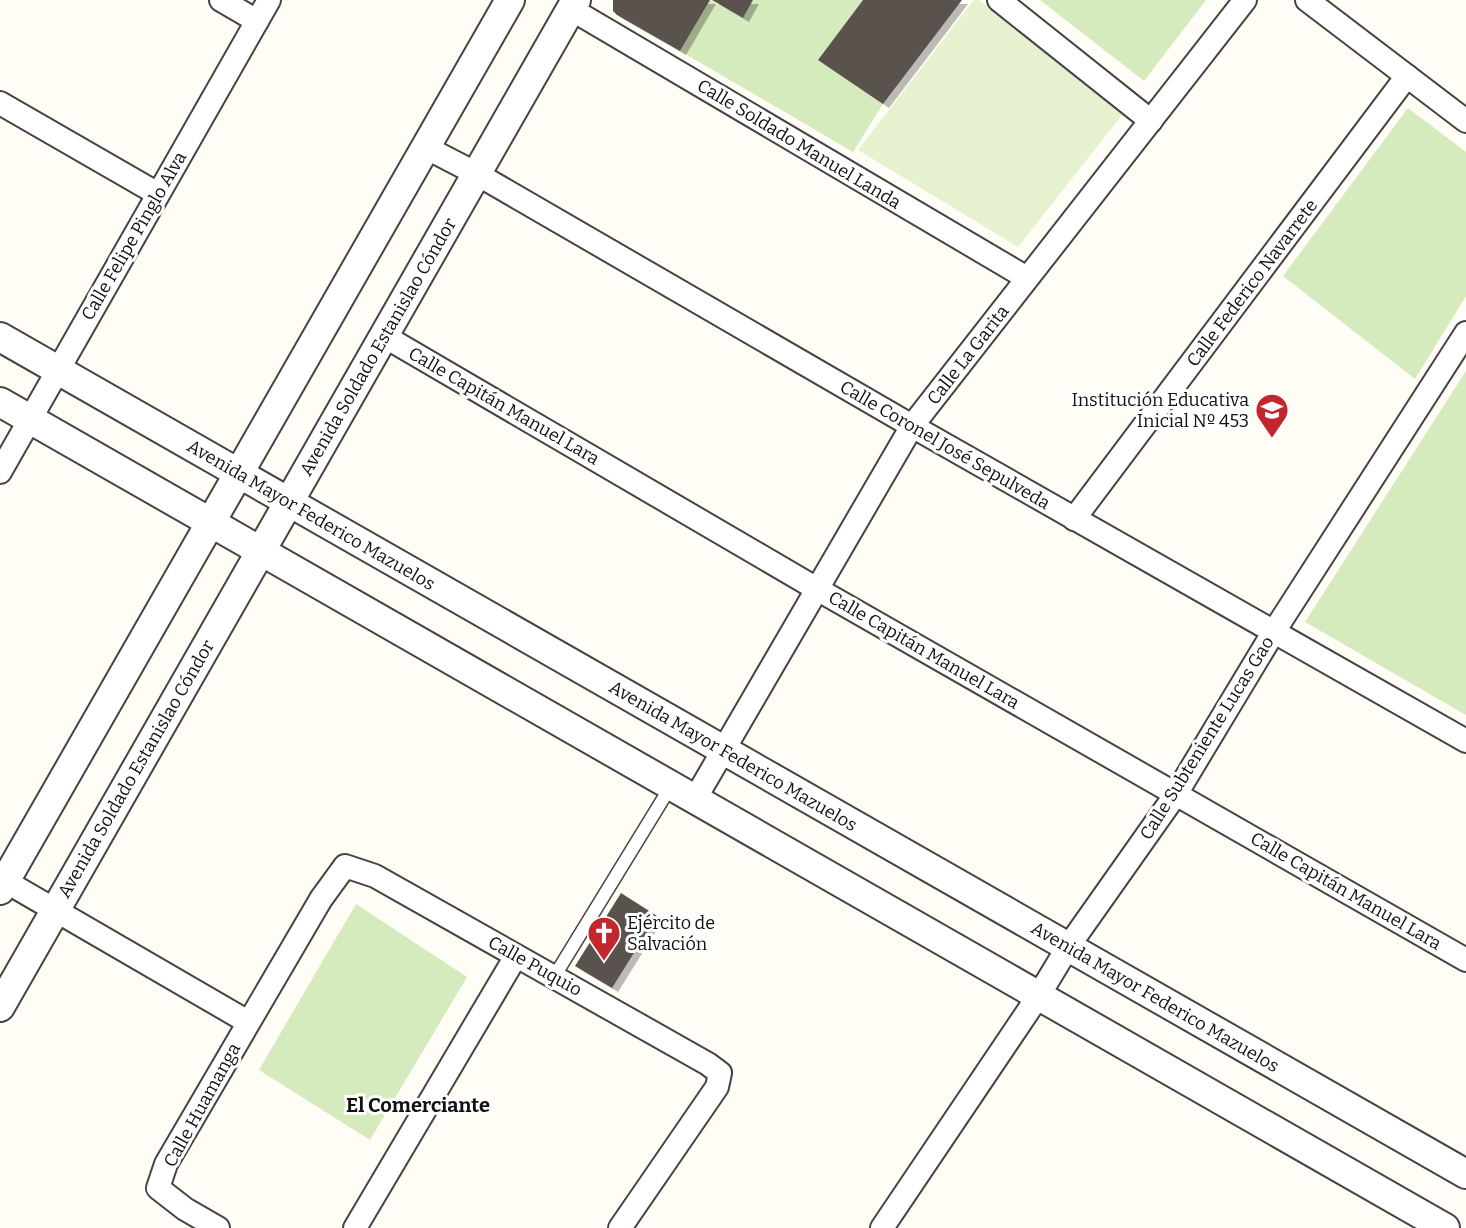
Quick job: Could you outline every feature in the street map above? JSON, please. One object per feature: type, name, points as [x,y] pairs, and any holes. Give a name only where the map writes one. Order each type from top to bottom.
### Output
[{"type":"street","points":[[221,0],[257,21]]},
{"type":"street","name":"Calle Felipe Pinglo Alva","points":[[0,472],[269,0]]},
{"type":"street","points":[[248,1022],[56,909],[3,885],[510,0]]},
{"type":"street","points":[[999,0],[1151,121]]},
{"type":"street","name":"Calle La Garita","points":[[683,792],[724,750],[912,426],[1245,0]]},
{"type":"street","points":[[1307,0],[1466,121]]},
{"type":"street","name":"Avenida Soldado Estanislao Cóndor","points":[[0,1007],[574,5]]},
{"type":"street","name":"Calle Soldado Manuel Landa","points":[[574,5],[1027,278]]},
{"type":"street","name":"Calle Federico Navarrete","points":[[1074,519],[1407,76]]},
{"type":"street","points":[[0,104],[158,194]]},
{"type":"street","name":"Calle Coronel José Sepulveda","points":[[425,147],[477,174],[1074,519],[1466,741]]},
{"type":"street","name":"Calle Subteniente Lucas Gao","points":[[882,1228],[1039,995],[1068,947],[1176,794],[1273,633],[1466,333]]},
{"type":"street","name":"Calle Capitán Manuel Lara","points":[[384,336],[817,589],[1466,960]]},
{"type":"street","name":"Avenida Mayor Federico Mazuelos","points":[[0,337],[1466,1174]]},
{"type":"street","points":[[0,402],[1446,1228]]},
{"type":"street","name":"Calle Puquio","points":[[248,1022],[321,899],[345,866],[375,876],[708,1064],[720,1073],[717,1087],[620,1228]]},
{"type":"street","points":[[355,1228],[516,956]]},
{"type":"street","name":"Calle Huamanga","points":[[218,1228],[185,1209],[158,1188],[166,1164],[248,1022]]},
{"type":"lane","points":[[554,977],[683,792]]},
{"type":"green space","points":[[710,0],[743,18],[753,0],[863,0],[820,58],[883,104],[853,152],[680,51]]},
{"type":"green space","points":[[974,0],[979,0],[1122,115],[1018,247],[858,150]]},
{"type":"green space","points":[[1040,0],[1206,0],[1144,81]]},
{"type":"green space","points":[[1408,108],[1466,152],[1466,296],[1415,379],[1283,276]]},
{"type":"green space","points":[[1466,371],[1466,715],[1305,622]]},
{"type":"green space","points":[[356,904],[467,977],[370,1140],[259,1070]]},
{"type":"building","points":[[613,0],[710,0],[680,51],[617,15],[613,11]]},
{"type":"building","points":[[712,0],[753,0],[743,18]]},
{"type":"building","points":[[863,0],[962,0],[883,104],[818,60]]},
{"type":"building","points":[[621,893],[657,916],[612,988],[575,966]]},
{"type":"place","name":"Institución Educativa Inicial Nº 453","points":[[1272,439]]},
{"type":"place","name":"Ejército de Salvación","points":[[604,962]]},
{"type":"district","name":"El Comerciante","points":[[418,1105]]}]
